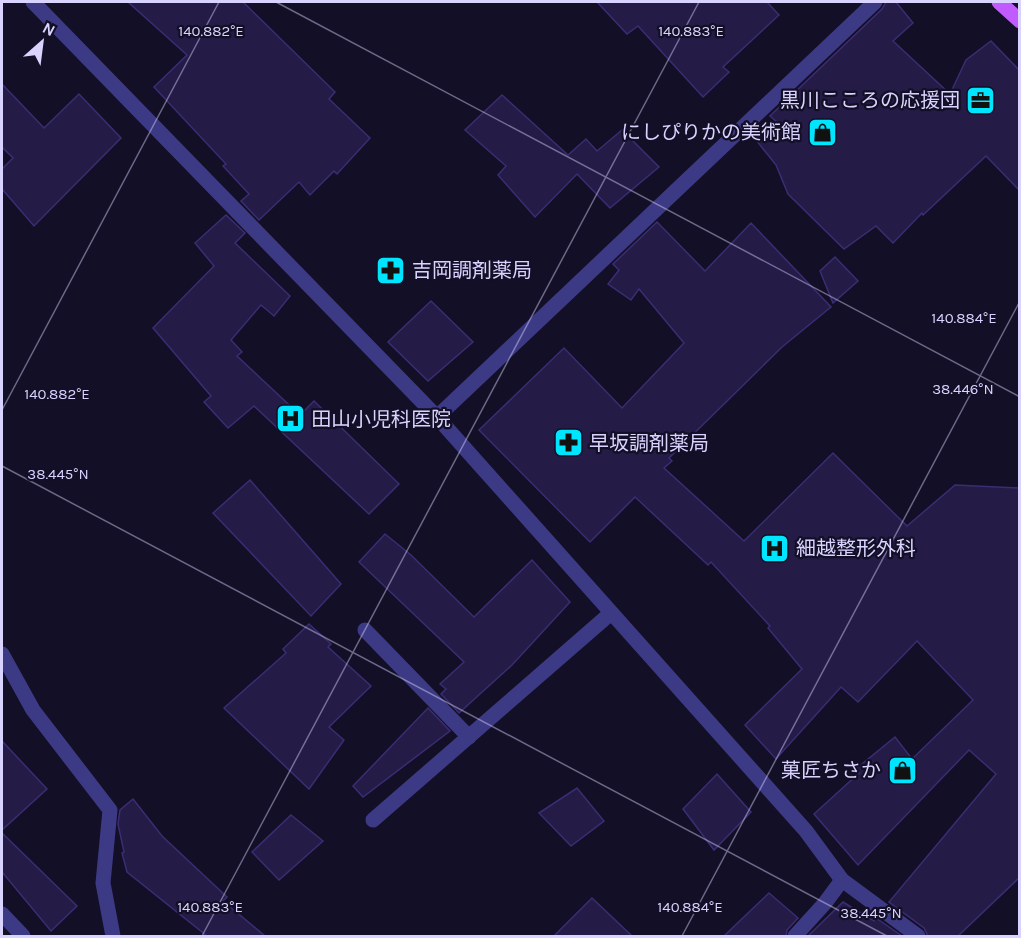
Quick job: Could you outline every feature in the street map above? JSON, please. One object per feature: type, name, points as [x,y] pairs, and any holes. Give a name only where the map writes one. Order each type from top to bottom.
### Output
[{"type":"main road","points":[[999,2],[1020,21]]},
{"type":"street","points":[[33,2],[437,417],[806,831],[842,880],[918,936]]},
{"type":"street","points":[[437,417],[875,2]]},
{"type":"street","points":[[373,820],[611,613]]},
{"type":"street","points":[[365,630],[469,737]]},
{"type":"street","points":[[2,654],[33,710],[110,810],[103,884],[113,936]]},
{"type":"street","points":[[795,936],[842,880]]},
{"type":"street","points":[[2,914],[23,936]]},
{"type":"building","points":[[128,2],[243,2],[335,92],[329,99],[370,138],[337,174],[334,171],[310,195],[299,182],[259,220],[241,201],[249,194],[223,166],[226,164],[154,87],[187,55]]},
{"type":"building","points":[[597,2],[767,2],[779,15],[723,67],[729,72],[703,97],[638,26],[627,34]]},
{"type":"building","points":[[886,2],[896,2],[913,23],[893,41],[950,94],[966,60],[991,41],[1020,71],[1020,191],[986,156],[923,215],[922,213],[893,243],[876,226],[844,249],[788,194],[776,165],[756,140],[779,124],[770,116],[882,9]]},
{"type":"building","points":[[2,84],[44,128],[79,94],[121,138],[34,226],[2,189],[2,169],[13,158],[2,147]]},
{"type":"building","points":[[502,95],[568,155],[586,139],[597,151],[622,130],[659,167],[610,208],[577,174],[535,217],[498,175],[506,166],[465,130]]},
{"type":"building","points":[[226,215],[245,233],[235,243],[290,296],[274,316],[261,305],[231,340],[242,352],[237,356],[300,415],[314,401],[399,484],[369,514],[254,406],[228,428],[204,402],[211,396],[153,328],[214,266],[195,243]]},
{"type":"building","points":[[657,222],[705,271],[751,223],[831,307],[782,347],[669,458],[672,461],[664,468],[744,541],[833,453],[907,526],[955,485],[1020,488],[1020,877],[958,936],[928,936],[924,928],[889,902],[996,774],[969,750],[858,865],[814,814],[859,773],[857,768],[895,737],[912,759],[973,700],[917,641],[858,702],[841,687],[776,759],[745,725],[802,669],[768,628],[770,626],[711,562],[708,565],[635,497],[590,542],[479,430],[564,348],[622,408],[684,343],[639,289],[631,300],[608,284],[619,270],[613,264]]},
{"type":"building","points":[[835,257],[858,281],[833,303],[820,271]]},
{"type":"building","points":[[431,301],[473,342],[428,381],[388,342]]},
{"type":"building","points":[[250,480],[341,584],[311,616],[213,513]]},
{"type":"building","points":[[385,534],[411,555],[474,617],[532,560],[570,602],[512,665],[459,713],[441,694],[446,689],[440,684],[464,662],[359,562]]},
{"type":"building","points":[[309,624],[331,644],[328,647],[371,686],[329,727],[344,740],[309,789],[224,708],[286,653],[283,649]]},
{"type":"building","points":[[428,708],[450,731],[363,797],[353,786]]},
{"type":"building","points":[[2,741],[47,789],[2,830]]},
{"type":"building","points":[[717,774],[751,812],[714,850],[683,809]]},
{"type":"building","points":[[577,788],[604,821],[571,846],[539,813]]},
{"type":"building","points":[[133,799],[162,836],[227,897],[223,901],[265,936],[207,936],[127,872],[118,824],[120,810]]},
{"type":"building","points":[[291,815],[323,841],[279,880],[252,852]]},
{"type":"building","points":[[2,833],[77,906],[51,931],[2,872]]},
{"type":"building","points":[[769,893],[798,918],[787,930],[786,936],[724,936]]},
{"type":"building","points":[[592,898],[632,936],[554,936]]},
{"type":"building","points":[[843,902],[874,921],[876,918],[902,936],[808,936]]},
{"type":"place","name":"黒川こころの応援団","points":[[981,100]]},
{"type":"place","name":"にしぴりかの美術館","points":[[822,132]]},
{"type":"place","name":"吉岡調剤薬局","points":[[391,270]]},
{"type":"place","name":"田山小児科医院","points":[[290,419]]},
{"type":"place","name":"早坂調剤薬局","points":[[568,443]]},
{"type":"place","name":"細越整形外科","points":[[775,548]]},
{"type":"place","name":"菓匠ちさか","points":[[902,770]]}]
